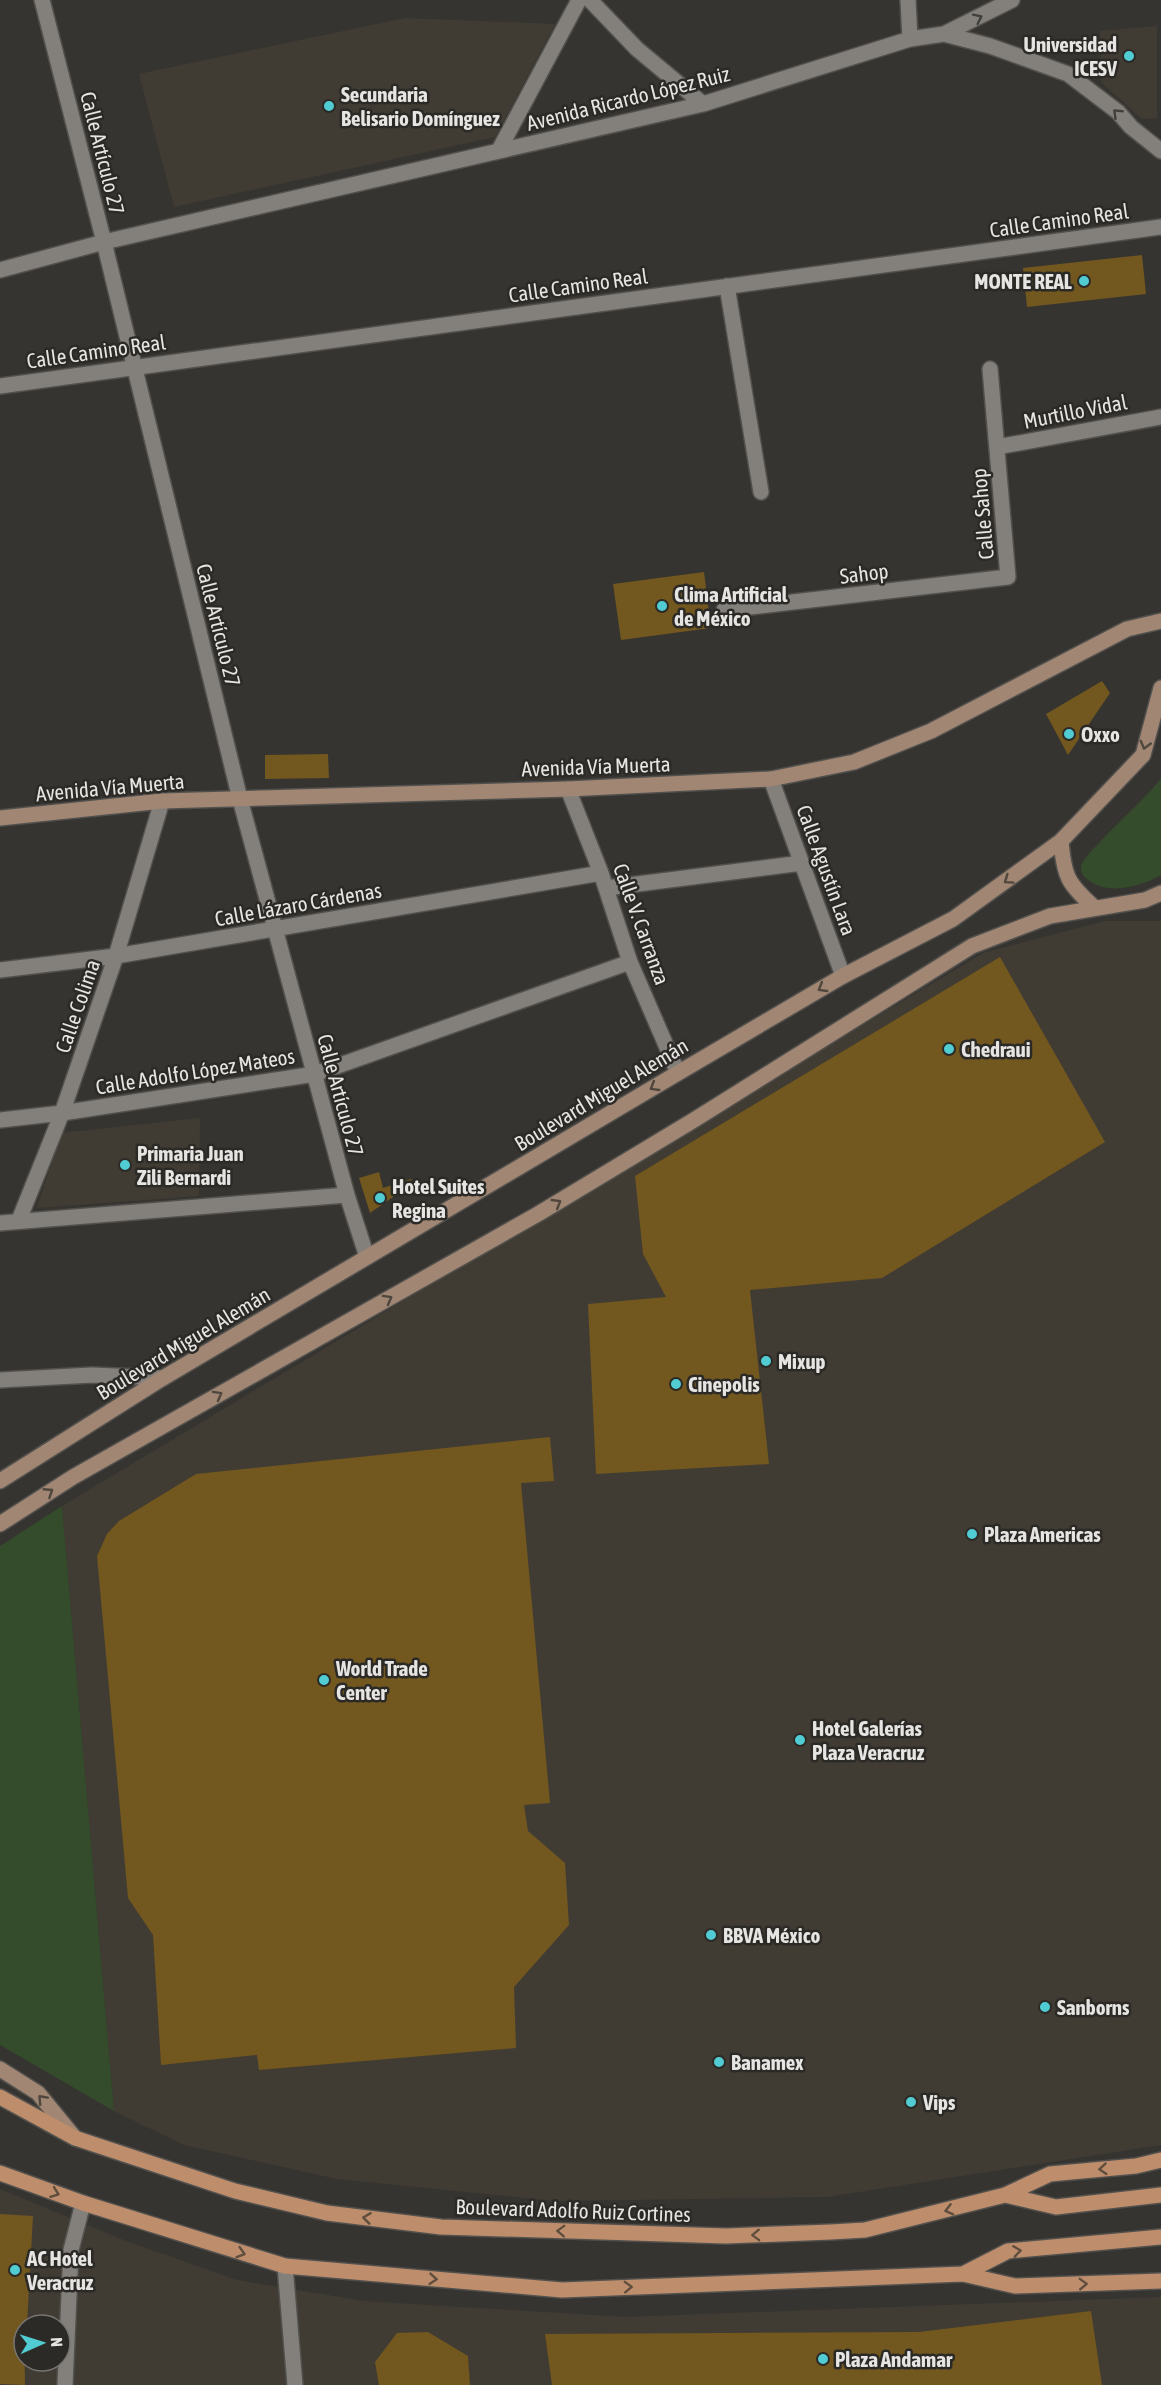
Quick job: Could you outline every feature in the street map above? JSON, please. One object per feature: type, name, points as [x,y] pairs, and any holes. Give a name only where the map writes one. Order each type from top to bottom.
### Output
[{"type":"main road","name":"Avenida Vía Muerta","points":[[0,818],[162,801],[568,789],[771,779],[854,762],[931,731],[1127,629],[1161,621]]},
{"type":"main road","name":"Boulevard Miguel Alemán","points":[[0,1481],[163,1378],[678,1073],[843,976],[953,918],[1061,841],[1143,755],[1161,688]]},
{"type":"main road","points":[[1061,841],[1063,863],[1068,879],[1095,908]]},
{"type":"main road","points":[[0,1524],[72,1477],[538,1214],[694,1120],[972,946],[1050,916],[1144,900],[1161,893]]},
{"type":"main road","points":[[1144,900],[1161,903]]},
{"type":"main road","points":[[0,2069],[38,2093],[75,2138]]},
{"type":"main road","name":"Boulevard Adolfo Ruiz Cortines","points":[[0,2097],[75,2138],[246,2194],[327,2213],[441,2227],[726,2235],[865,2230],[1005,2196],[1056,2207],[1161,2195]]},
{"type":"main road","points":[[1005,2196],[1050,2174],[1136,2166],[1161,2160]]},
{"type":"main road","points":[[0,2173],[83,2203],[285,2266],[562,2290],[963,2274],[1015,2286],[1161,2282]]},
{"type":"main road","points":[[963,2274],[1008,2251],[1161,2236]]},
{"type":"street","name":"Calle Artículo 27","points":[[42,0],[104,242],[240,799],[346,1195],[367,1257]]},
{"type":"street","points":[[499,150],[579,0]]},
{"type":"street","points":[[590,0],[637,49],[703,104]]},
{"type":"street","points":[[908,0],[910,39]]},
{"type":"street","name":"Avenida Ricardo López Ruiz","points":[[0,270],[104,242],[703,104],[910,39],[944,34],[1012,0]]},
{"type":"street","points":[[944,34],[990,46],[1068,74],[1118,112],[1131,127],[1161,151]]},
{"type":"street","name":"Calle Camino Real","points":[[0,386],[1161,227]]},
{"type":"street","points":[[727,286],[761,492]]},
{"type":"street","name":"Calle Sahop","points":[[990,369],[1008,577]]},
{"type":"street","name":"Murtillo Vidal","points":[[998,447],[1161,417]]},
{"type":"street","name":"Sahop","points":[[724,610],[1008,577]]},
{"type":"street","name":"Calle Agustín Lara","points":[[771,779],[843,976]]},
{"type":"street","name":"Calle V. Carranza","points":[[568,789],[604,880],[630,962],[678,1073]]},
{"type":"street","name":"Calle Colima","points":[[19,1220],[62,1113],[116,956],[162,801]]},
{"type":"street","name":"Calle Lázaro Cárdenas","points":[[0,970],[116,956],[274,929],[604,880],[802,863]]},
{"type":"street","name":"Calle Adolfo López Mateos","points":[[0,1120],[62,1113],[315,1074],[630,962]]},
{"type":"street","points":[[0,1223],[346,1195]]},
{"type":"street","points":[[0,1380],[92,1375],[163,1378]]},
{"type":"street","points":[[65,2385],[71,2250],[83,2203]]},
{"type":"street","points":[[285,2266],[295,2385]]},
{"type":"shaded area","name":"Secundaria Belisario Domínguez","points":[[405,18],[555,24],[495,137],[174,207],[139,74]]},
{"type":"shaded area","name":"Universidad ICESV","points":[[1157,26],[1157,118],[1142,119],[1101,82],[1100,31]]},
{"type":"shaded area","points":[[1105,921],[1161,921],[1161,2145],[827,2197],[554,2201],[337,2179],[184,2145],[114,2111],[62,1506],[983,953]]},
{"type":"shaded area","name":"Primaria Juan Zili Bernardi","points":[[200,1118],[199,1196],[37,1208],[61,1133]]},
{"type":"shaded area","points":[[0,2189],[126,2241],[237,2280],[364,2301],[625,2317],[1161,2297],[1161,2385],[0,2385]]},
{"type":"green space","points":[[1161,778],[1161,875],[1124,888],[1104,887],[1087,879],[1081,869],[1084,860]]},
{"type":"green space","points":[[62,1506],[114,2111],[0,2045],[0,1546]]},
{"type":"building","name":"MONTE REAL","points":[[1142,255],[1146,294],[1027,307],[1023,268]]},
{"type":"building","name":"Clima Artificial de México","points":[[704,572],[711,628],[621,640],[613,584]]},
{"type":"building","name":"Oxxo","points":[[1102,681],[1110,693],[1068,755],[1046,714]]},
{"type":"building","points":[[328,754],[329,778],[265,779],[265,755]]},
{"type":"building","name":"Chedraui","points":[[1000,957],[1105,1142],[882,1278],[750,1290],[769,1464],[596,1474],[588,1304],[666,1297],[643,1254],[635,1176]]},
{"type":"building","points":[[379,1172],[383,1188],[411,1179],[413,1183],[370,1213],[359,1178]]},
{"type":"building","name":"World Trade Center","points":[[550,1437],[554,1481],[521,1483],[550,1803],[524,1805],[528,1831],[565,1863],[569,1925],[514,1987],[516,2048],[259,2070],[257,2055],[161,2065],[153,1935],[128,1898],[97,1556],[107,1534],[119,1521],[196,1474]]},
{"type":"building","name":"AC Hotel Veracruz","points":[[0,2214],[33,2216],[28,2313],[12,2313],[12,2373],[25,2373],[25,2385],[0,2384]]},
{"type":"building","name":"Plaza Andamar","points":[[1091,2311],[1102,2385],[552,2385],[545,2334],[919,2332]]},
{"type":"building","points":[[428,2332],[468,2356],[470,2385],[379,2385],[375,2362],[397,2333]]},
{"type":"place","name":"Universidad ICESV","points":[[1129,56]]},
{"type":"place","name":"Secundaria Belisario Domínguez","points":[[329,106]]},
{"type":"place","name":"MONTE REAL","points":[[1084,281]]},
{"type":"place","name":"Clima Artificial de México","points":[[662,606]]},
{"type":"place","name":"Oxxo","points":[[1069,734]]},
{"type":"place","name":"Chedraui","points":[[949,1049]]},
{"type":"place","name":"Primaria Juan Zili Bernardi","points":[[125,1165]]},
{"type":"place","name":"Hotel Suites Regina","points":[[380,1198]]},
{"type":"place","name":"Mixup","points":[[766,1361]]},
{"type":"place","name":"Cinepolis","points":[[676,1384]]},
{"type":"place","name":"Plaza Americas","points":[[972,1534]]},
{"type":"place","name":"World Trade Center","points":[[324,1680]]},
{"type":"place","name":"Hotel Galerías Plaza Veracruz","points":[[800,1740]]},
{"type":"place","name":"BBVA México","points":[[711,1935]]},
{"type":"place","name":"Sanborns","points":[[1045,2007]]},
{"type":"place","name":"Banamex","points":[[719,2062]]},
{"type":"place","name":"Vips","points":[[911,2102]]},
{"type":"place","name":"AC Hotel Veracruz","points":[[15,2270]]},
{"type":"place","name":"Plaza Andamar","points":[[823,2359]]}]
